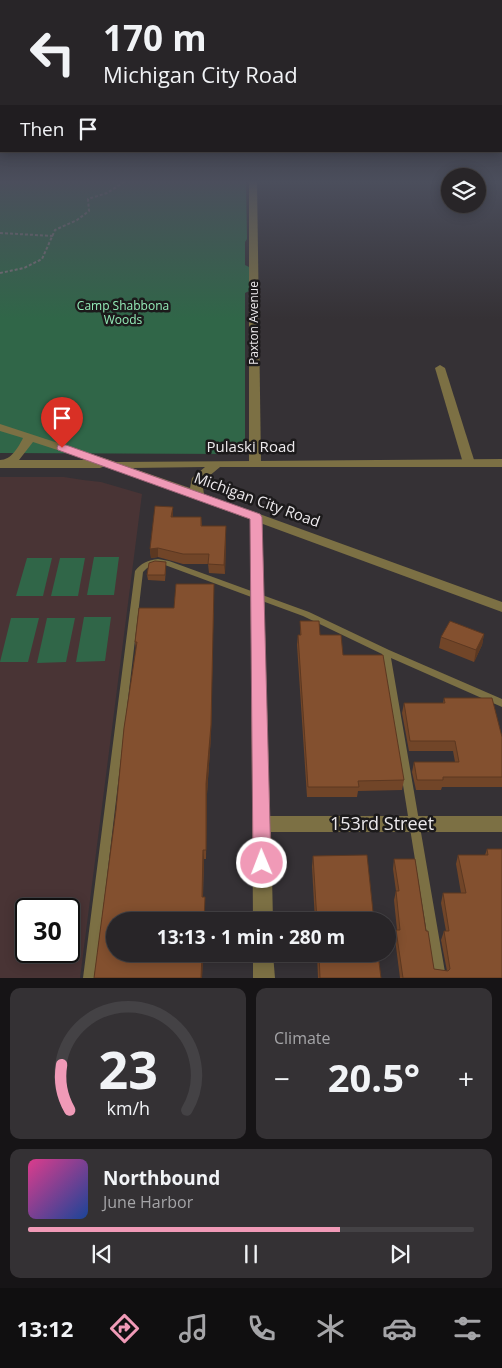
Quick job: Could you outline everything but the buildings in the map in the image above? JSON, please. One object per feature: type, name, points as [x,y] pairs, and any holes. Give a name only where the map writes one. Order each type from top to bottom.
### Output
[{"type":"street","name":"Paxton Avenue","points":[[253,228],[255,463]]},
{"type":"street","points":[[440,368],[469,463]]},
{"type":"street","name":"Michigan City Road","points":[[0,427],[111,464],[501,609]]},
{"type":"street","points":[[4,464],[18,456],[25,448],[30,437]]},
{"type":"street","name":"Pulaski Road","points":[[4,464],[502,463]]},
{"type":"street","points":[[199,496],[196,481],[218,464]]},
{"type":"street","points":[[256,517],[263,912]]},
{"type":"street","name":"153rd Street","points":[[261,824],[502,824]]},
{"type":"street","points":[[264,962],[264,978]]},
{"type":"lane","points":[[89,978],[140,571],[148,563],[156,561],[166,563],[257,598],[306,614],[386,652],[502,703]]},
{"type":"lane","points":[[386,652],[440,978]]},
{"type":"path","points":[[0,273],[24,268],[42,259],[44,251],[56,230],[61,228]]},
{"type":"path","points":[[0,233],[53,236]]},
{"type":"shaded area","points":[[0,477],[64,477],[101,482],[142,494],[80,978],[0,978]]},
{"type":"green space","name":"Camp Shabbona Woods","points":[[0,228],[247,228],[245,265],[249,267],[249,291],[245,293],[245,444],[240,452],[234,454],[0,453]]},
{"type":"green space","points":[[94,557],[119,557],[114,595],[87,595]]},
{"type":"green space","points":[[27,558],[52,558],[43,596],[16,596]]},
{"type":"green space","points":[[60,558],[85,558],[78,596],[51,596]]},
{"type":"green space","points":[[84,617],[111,617],[105,661],[76,662]]},
{"type":"green space","points":[[11,618],[39,618],[28,662],[0,662]]},
{"type":"green space","points":[[47,618],[75,618],[66,662],[37,663]]},
{"type":"route","points":[[62,448],[256,517],[262,863]]}]
